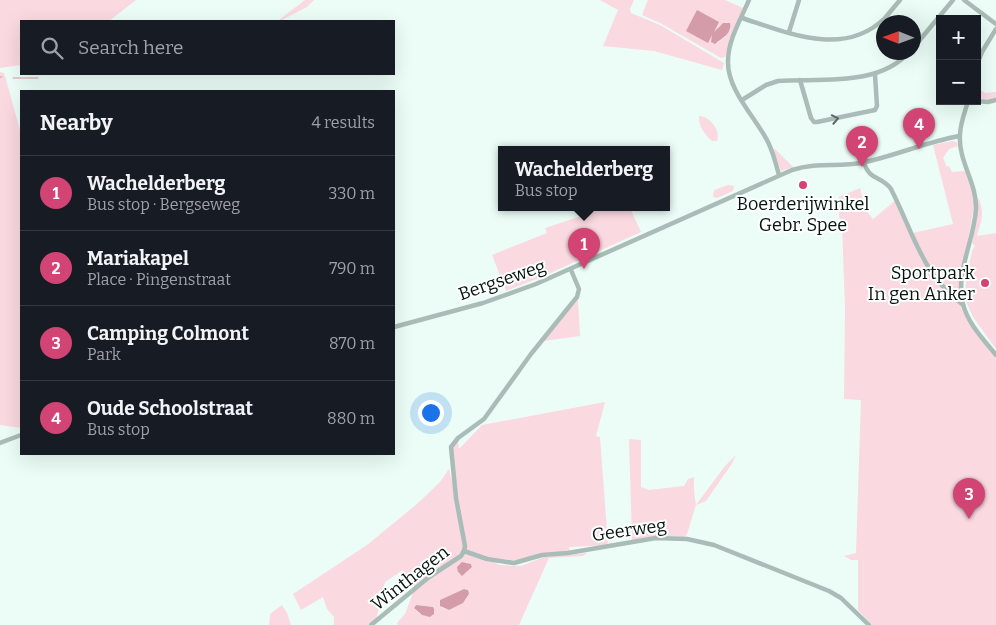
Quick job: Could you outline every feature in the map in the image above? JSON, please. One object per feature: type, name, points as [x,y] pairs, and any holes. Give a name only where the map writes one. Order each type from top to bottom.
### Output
[{"type":"street","points":[[749,0],[730,46],[728,60],[730,78],[768,143],[779,175]]},
{"type":"street","points":[[789,32],[798,0]]},
{"type":"street","points":[[742,18],[820,40],[839,40],[876,25],[900,0]]},
{"type":"street","points":[[921,39],[953,0]]},
{"type":"street","points":[[966,1],[996,24]]},
{"type":"street","points":[[979,60],[996,29]]},
{"type":"street","points":[[742,100],[772,83],[875,75],[901,60]]},
{"type":"street","points":[[800,80],[810,118],[817,122],[875,110],[877,106],[875,75]]},
{"type":"street","points":[[981,101],[996,100]]},
{"type":"street","points":[[963,305],[962,282],[974,226],[976,204],[959,136],[967,105]]},
{"type":"street","name":"Bergseweg","points":[[395,327],[503,296],[571,270],[797,168],[811,165],[864,162],[959,136]]},
{"type":"street","points":[[864,162],[869,174],[886,183],[891,189],[929,270],[963,305],[970,320],[996,356]]},
{"type":"street","points":[[464,551],[466,546],[456,498],[451,447],[458,438],[484,419],[530,354],[577,297],[579,289],[571,270]]},
{"type":"street","points":[[0,443],[20,435]]},
{"type":"street","name":"Geerweg","points":[[464,551],[487,559],[514,563],[537,556],[568,553],[656,538],[692,539],[714,545],[829,591],[841,598],[869,625]]},
{"type":"street","name":"Winthagen","points":[[371,625],[424,581],[461,556],[464,551]]},
{"type":"shaded area","points":[[0,0],[136,0],[110,20],[20,20],[20,65],[0,68]]},
{"type":"shaded area","points":[[305,0],[314,0],[307,7],[279,20]]},
{"type":"shaded area","points":[[600,0],[634,0],[630,9],[631,13],[660,25],[724,63],[722,70],[654,51],[603,46],[618,10]]},
{"type":"shaded area","points":[[648,0],[725,0],[743,8],[725,57],[721,58],[662,24],[642,15]],"holes":[[[727,22],[730,30],[725,37],[717,43],[713,36],[719,26]]]},
{"type":"shaded area","points":[[697,10],[719,22],[714,32],[723,23],[730,23],[728,33],[715,44],[711,42],[712,35],[708,43],[686,31]]},
{"type":"shaded area","points":[[0,72],[4,73],[20,130],[20,428],[0,425]]},
{"type":"shaded area","points":[[981,90],[985,93],[996,92],[996,98],[990,100],[981,99]]},
{"type":"shaded area","points":[[699,116],[707,118],[714,125],[718,137],[717,141],[712,141],[705,133],[701,127]]},
{"type":"shaded area","points":[[952,141],[957,142],[958,146],[949,149],[943,158],[947,167],[949,166],[952,172],[965,171],[974,197],[974,207],[960,280],[960,300],[932,273],[913,233],[953,224],[933,145]]},
{"type":"shaded area","points":[[775,149],[793,167],[781,171],[773,150]]},
{"type":"shaded area","points":[[728,185],[734,186],[733,191],[717,198],[713,197],[714,190]]},
{"type":"shaded area","points":[[860,188],[865,209],[873,219],[896,200],[921,259],[959,303],[967,319],[996,359],[996,625],[872,625],[858,610],[858,560],[851,560],[844,556],[856,553],[861,400],[844,399],[845,309],[842,224],[839,217],[839,197]]},
{"type":"shaded area","name":"Sportpark In gen Anker","points":[[979,199],[982,214],[977,236],[996,233],[996,349],[973,317],[965,299],[966,280],[972,251],[975,246],[972,243],[977,216],[977,200]]},
{"type":"shaded area","points":[[597,211],[631,211],[641,232],[506,291],[492,255],[547,233],[545,228]]},
{"type":"shaded area","points":[[578,300],[580,336],[543,341]]},
{"type":"shaded area","points":[[605,402],[596,436],[600,437],[608,545],[569,547],[570,551],[520,561],[496,559],[495,563],[500,565],[521,566],[544,557],[587,553],[583,556],[549,558],[519,625],[398,625],[397,623],[405,614],[415,588],[403,570],[385,582],[376,620],[367,625],[334,625],[334,617],[327,609],[323,597],[301,610],[293,594],[367,545],[417,504],[440,482],[449,469],[457,502],[451,447],[458,440],[459,449],[482,425]],"holes":[[[466,562],[472,565],[472,567],[463,575],[460,575],[458,572]],[[464,589],[467,589],[469,594],[463,602],[449,610],[442,608],[440,600]],[[416,605],[433,607],[434,611],[432,616],[424,616],[414,607]]]},
{"type":"shaded area","points":[[629,439],[641,440],[641,487],[649,490],[684,486],[688,479],[694,477],[696,505],[687,534],[684,537],[658,536],[632,541]]},
{"type":"shaded area","points":[[736,455],[706,501],[696,505],[725,466]]},
{"type":"shaded area","points":[[462,562],[471,564],[472,567],[462,576],[458,572],[457,567]]},
{"type":"shaded area","points":[[464,589],[468,590],[469,594],[463,603],[449,610],[440,606],[440,600]]},
{"type":"shaded area","points":[[282,605],[291,625],[269,625],[270,614]]},
{"type":"shaded area","points":[[416,605],[433,607],[434,614],[430,617],[422,615],[414,608]]},
{"type":"waterway","points":[[13,78],[38,78]]},
{"type":"place","name":"Oude Schoolstraat","points":[[919,149]]},
{"type":"place","name":"Mariakapel","points":[[862,167]]},
{"type":"place","name":"Boerderijwinkel Gebr. Spee","points":[[803,185]]},
{"type":"place","name":"Wachelderberg","points":[[584,269]]},
{"type":"place","name":"Sportpark In gen Anker","points":[[985,283]]},
{"type":"place","name":"Camping Colmont","points":[[969,519]]}]
